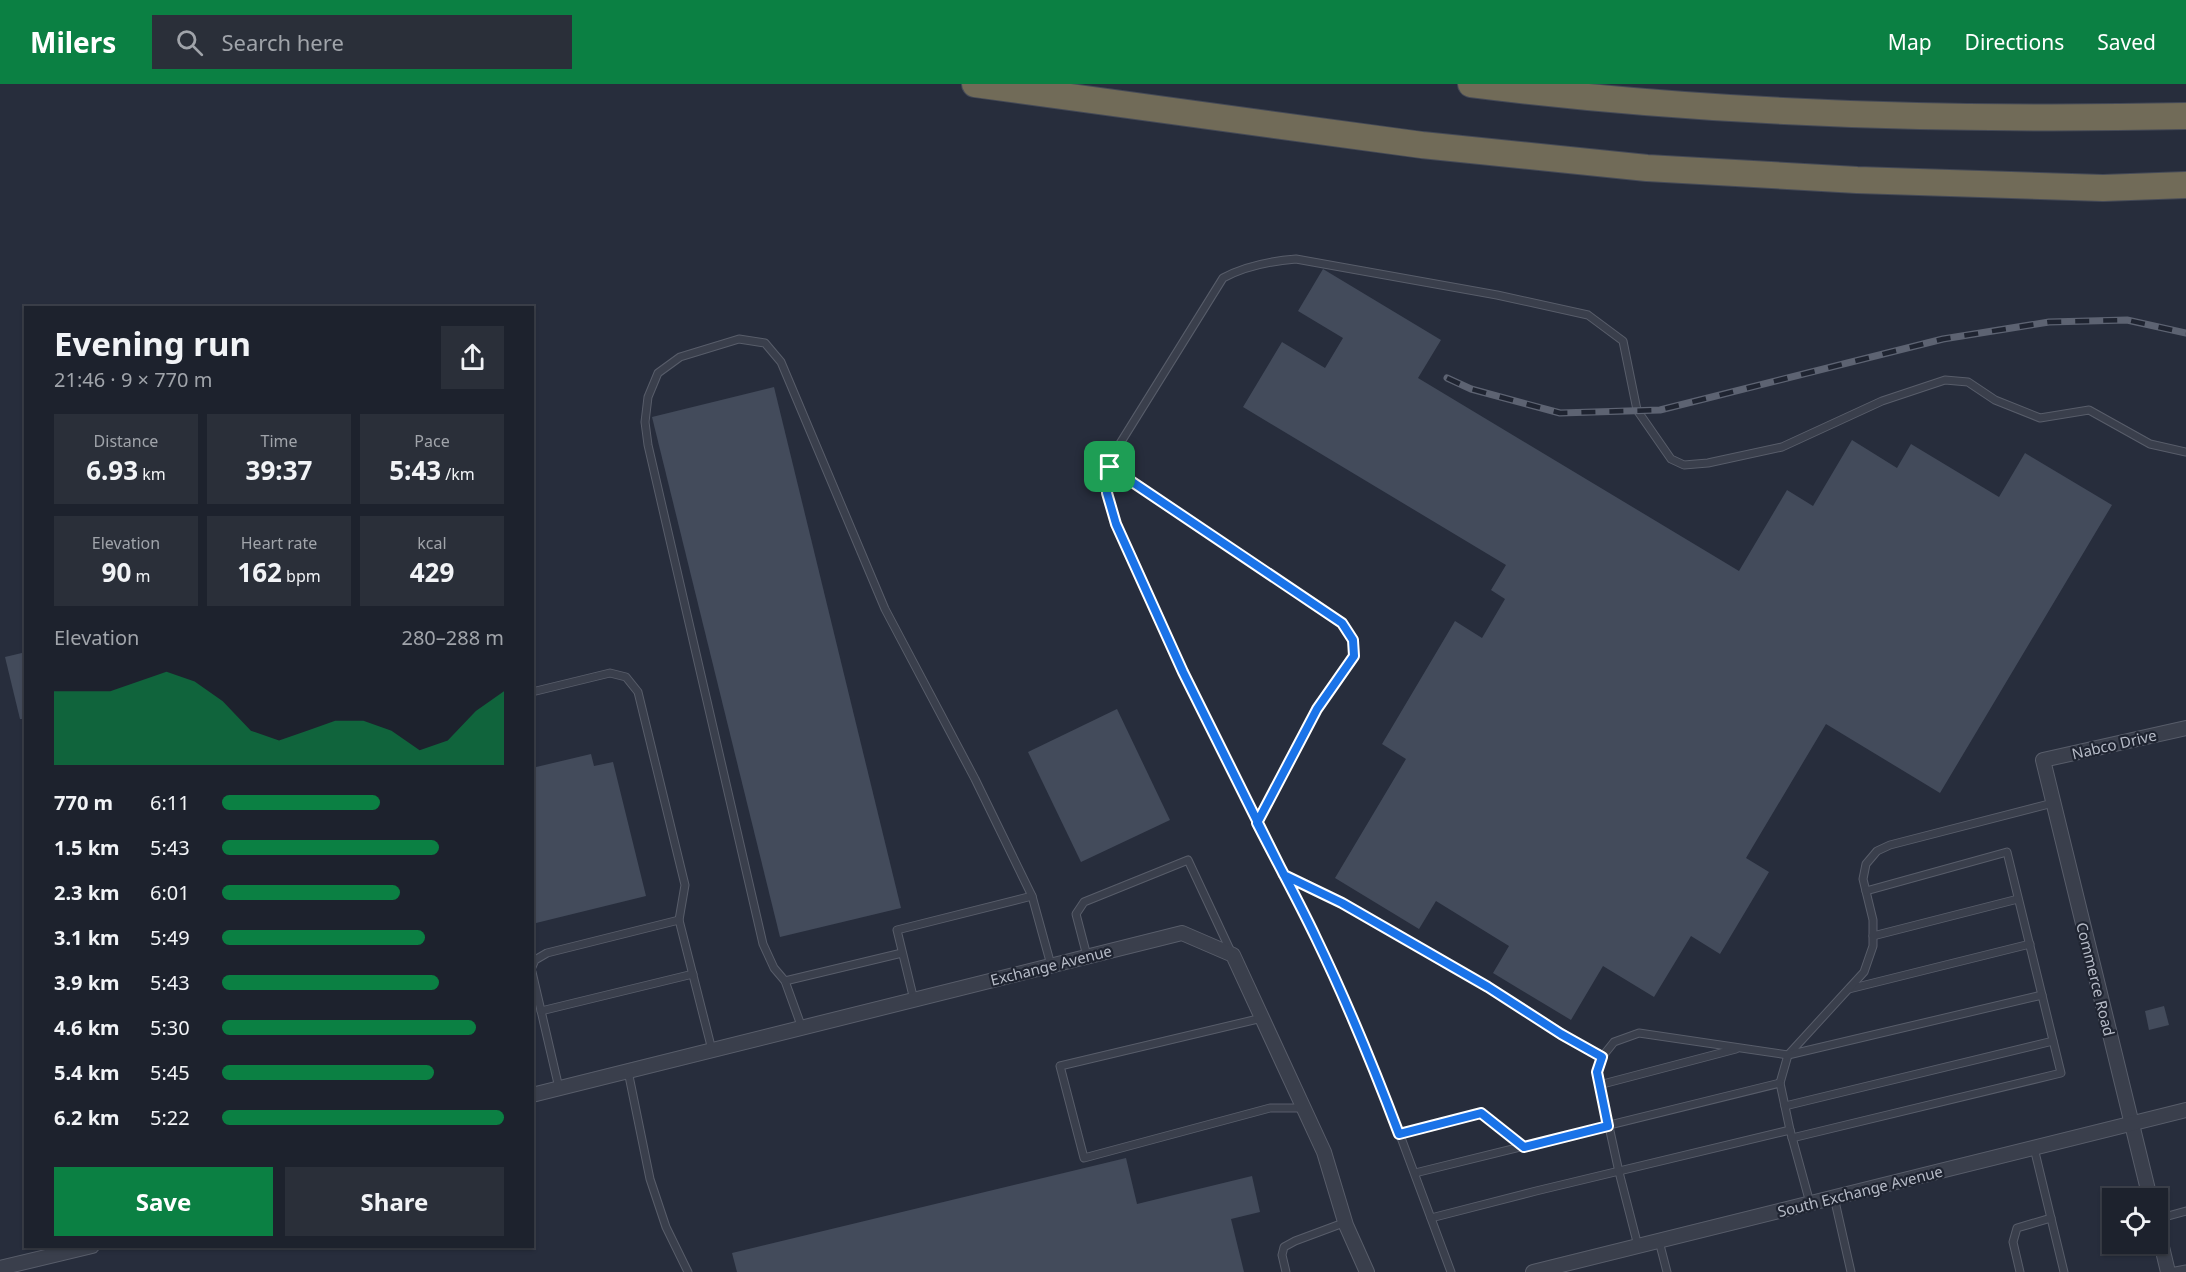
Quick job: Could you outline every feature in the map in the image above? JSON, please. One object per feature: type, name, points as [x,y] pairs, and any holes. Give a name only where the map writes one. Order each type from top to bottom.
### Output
[{"type":"highway","points":[[975,84],[1422,145],[1647,168],[1881,181],[2103,188],[2186,186]]},
{"type":"highway","points":[[1471,84],[1568,96],[1809,112],[2081,118],[2186,116]]},
{"type":"street","name":"Nabco Drive","points":[[2043,760],[2186,728]]},
{"type":"street","name":"Commerce Road","points":[[2043,760],[2148,1188]]},
{"type":"street","name":"Exchange Avenue","points":[[534,1094],[1182,933],[1233,955]]},
{"type":"street","points":[[1233,955],[1323,1152],[1346,1222],[1367,1272]]},
{"type":"street","name":"South Exchange Avenue","points":[[1533,1272],[2186,1110]]},
{"type":"street","points":[[0,1268],[84,1248]]},
{"type":"street","points":[[2164,1254],[2169,1272]]},
{"type":"lane","points":[[1451,1272],[1384,1092],[1317,939],[1183,672],[1116,524],[1107,493],[1111,458],[1222,278],[1237,270],[1278,260],[1296,259],[1497,295],[1588,315],[1623,341],[1637,410],[1671,459],[1684,465],[1708,463],[1782,447],[1882,401],[1945,380],[1968,381],[1995,400],[2040,418],[2089,410],[2150,444],[2186,452]]},
{"type":"lane","points":[[802,1028],[785,981],[774,968],[763,944],[648,446],[645,422],[648,397],[658,373],[680,357],[739,339],[765,343],[781,362],[885,609],[975,779],[1032,896],[1051,965]]},
{"type":"lane","points":[[1110,467],[1342,623],[1353,640],[1354,656],[1317,709],[1257,823]]},
{"type":"lane","points":[[536,691],[610,673],[626,678],[638,692],[685,885],[679,920],[712,1050]]},
{"type":"lane","points":[[1810,1203],[1780,1083],[1788,1055],[1864,972],[1873,946],[1873,920],[1863,879],[1866,864],[1877,851],[1890,845],[2053,803]]},
{"type":"lane","points":[[1792,1138],[2061,1073],[2007,852],[1866,891]]},
{"type":"lane","points":[[1087,956],[1076,914],[1084,902],[1188,860],[1233,955]]},
{"type":"lane","points":[[1284,875],[1342,903],[1488,987],[1561,1034],[1602,1057]]},
{"type":"lane","points":[[914,1000],[897,930],[1032,896]]},
{"type":"lane","points":[[1873,936],[2019,899]]},
{"type":"lane","points":[[534,963],[547,954],[679,920]]},
{"type":"lane","points":[[1849,988],[2030,944]]},
{"type":"lane","points":[[785,981],[902,953]]},
{"type":"lane","points":[[542,1011],[693,974]]},
{"type":"lane","points":[[534,980],[559,1088]]},
{"type":"lane","points":[[1638,1246],[1597,1072],[1602,1057],[1614,1042],[1639,1033],[1788,1055],[2042,995]]},
{"type":"lane","points":[[1262,1018],[1060,1066],[1083,1158],[1270,1108],[1303,1108]]},
{"type":"lane","points":[[1785,1106],[2053,1041]]},
{"type":"lane","points":[[1599,1084],[1741,1048]]},
{"type":"lane","points":[[628,1071],[650,1179],[666,1227],[688,1272]]},
{"type":"lane","points":[[1414,1173],[1780,1083]]},
{"type":"lane","points":[[1399,1134],[1481,1113],[1524,1147]]},
{"type":"lane","points":[[1431,1218],[1790,1130]]},
{"type":"lane","points":[[2034,1148],[2064,1272]]},
{"type":"lane","points":[[1834,1197],[1851,1272]]},
{"type":"lane","points":[[2168,1216],[2186,1211]]},
{"type":"lane","points":[[2020,1272],[2013,1242],[2017,1228],[2051,1218]]},
{"type":"lane","points":[[1286,1272],[1282,1255],[1284,1247],[1346,1222]]},
{"type":"lane","points":[[1659,1240],[1667,1272]]},
{"type":"lane","points":[[2169,1272],[2186,1269]]},
{"type":"building","points":[[1323,269],[1441,340],[1418,378],[1739,571],[1787,490],[1813,506],[1852,440],[1897,468],[1911,444],[1999,497],[2025,453],[2112,505],[1940,793],[1826,724],[1746,858],[1769,872],[1720,954],[1691,936],[1654,997],[1603,966],[1571,1020],[1493,973],[1509,946],[1436,901],[1419,929],[1335,878],[1406,759],[1382,744],[1455,621],[1482,638],[1505,599],[1491,590],[1506,565],[1243,407],[1282,342],[1325,368],[1343,338],[1298,311]]},
{"type":"building","points":[[774,387],[901,908],[780,937],[652,417]]},
{"type":"building","points":[[24,652],[24,719],[20,719],[5,657]]},
{"type":"building","points":[[1117,709],[1170,820],[1081,862],[1028,752]]},
{"type":"building","points":[[591,754],[594,766],[613,762],[646,896],[534,924],[534,768]]},
{"type":"building","points":[[2164,1006],[2169,1025],[2149,1030],[2145,1011]]},
{"type":"building","points":[[1126,1158],[1137,1204],[1252,1176],[1260,1212],[1231,1219],[1244,1272],[737,1272],[732,1253]]},
{"type":"railway","points":[[1447,378],[1471,389],[1560,413],[1660,410],[1943,339],[2049,322],[2127,320],[2186,333]]},
{"type":"route","points":[[1110,467],[1107,493],[1116,524],[1183,672],[1257,823],[1284,875],[1342,903],[1488,987],[1561,1034],[1602,1057],[1597,1072],[1608,1126],[1524,1147],[1481,1113],[1399,1134],[1384,1092],[1317,939],[1257,823],[1317,709],[1354,656],[1353,640],[1342,623],[1110,467]]}]
